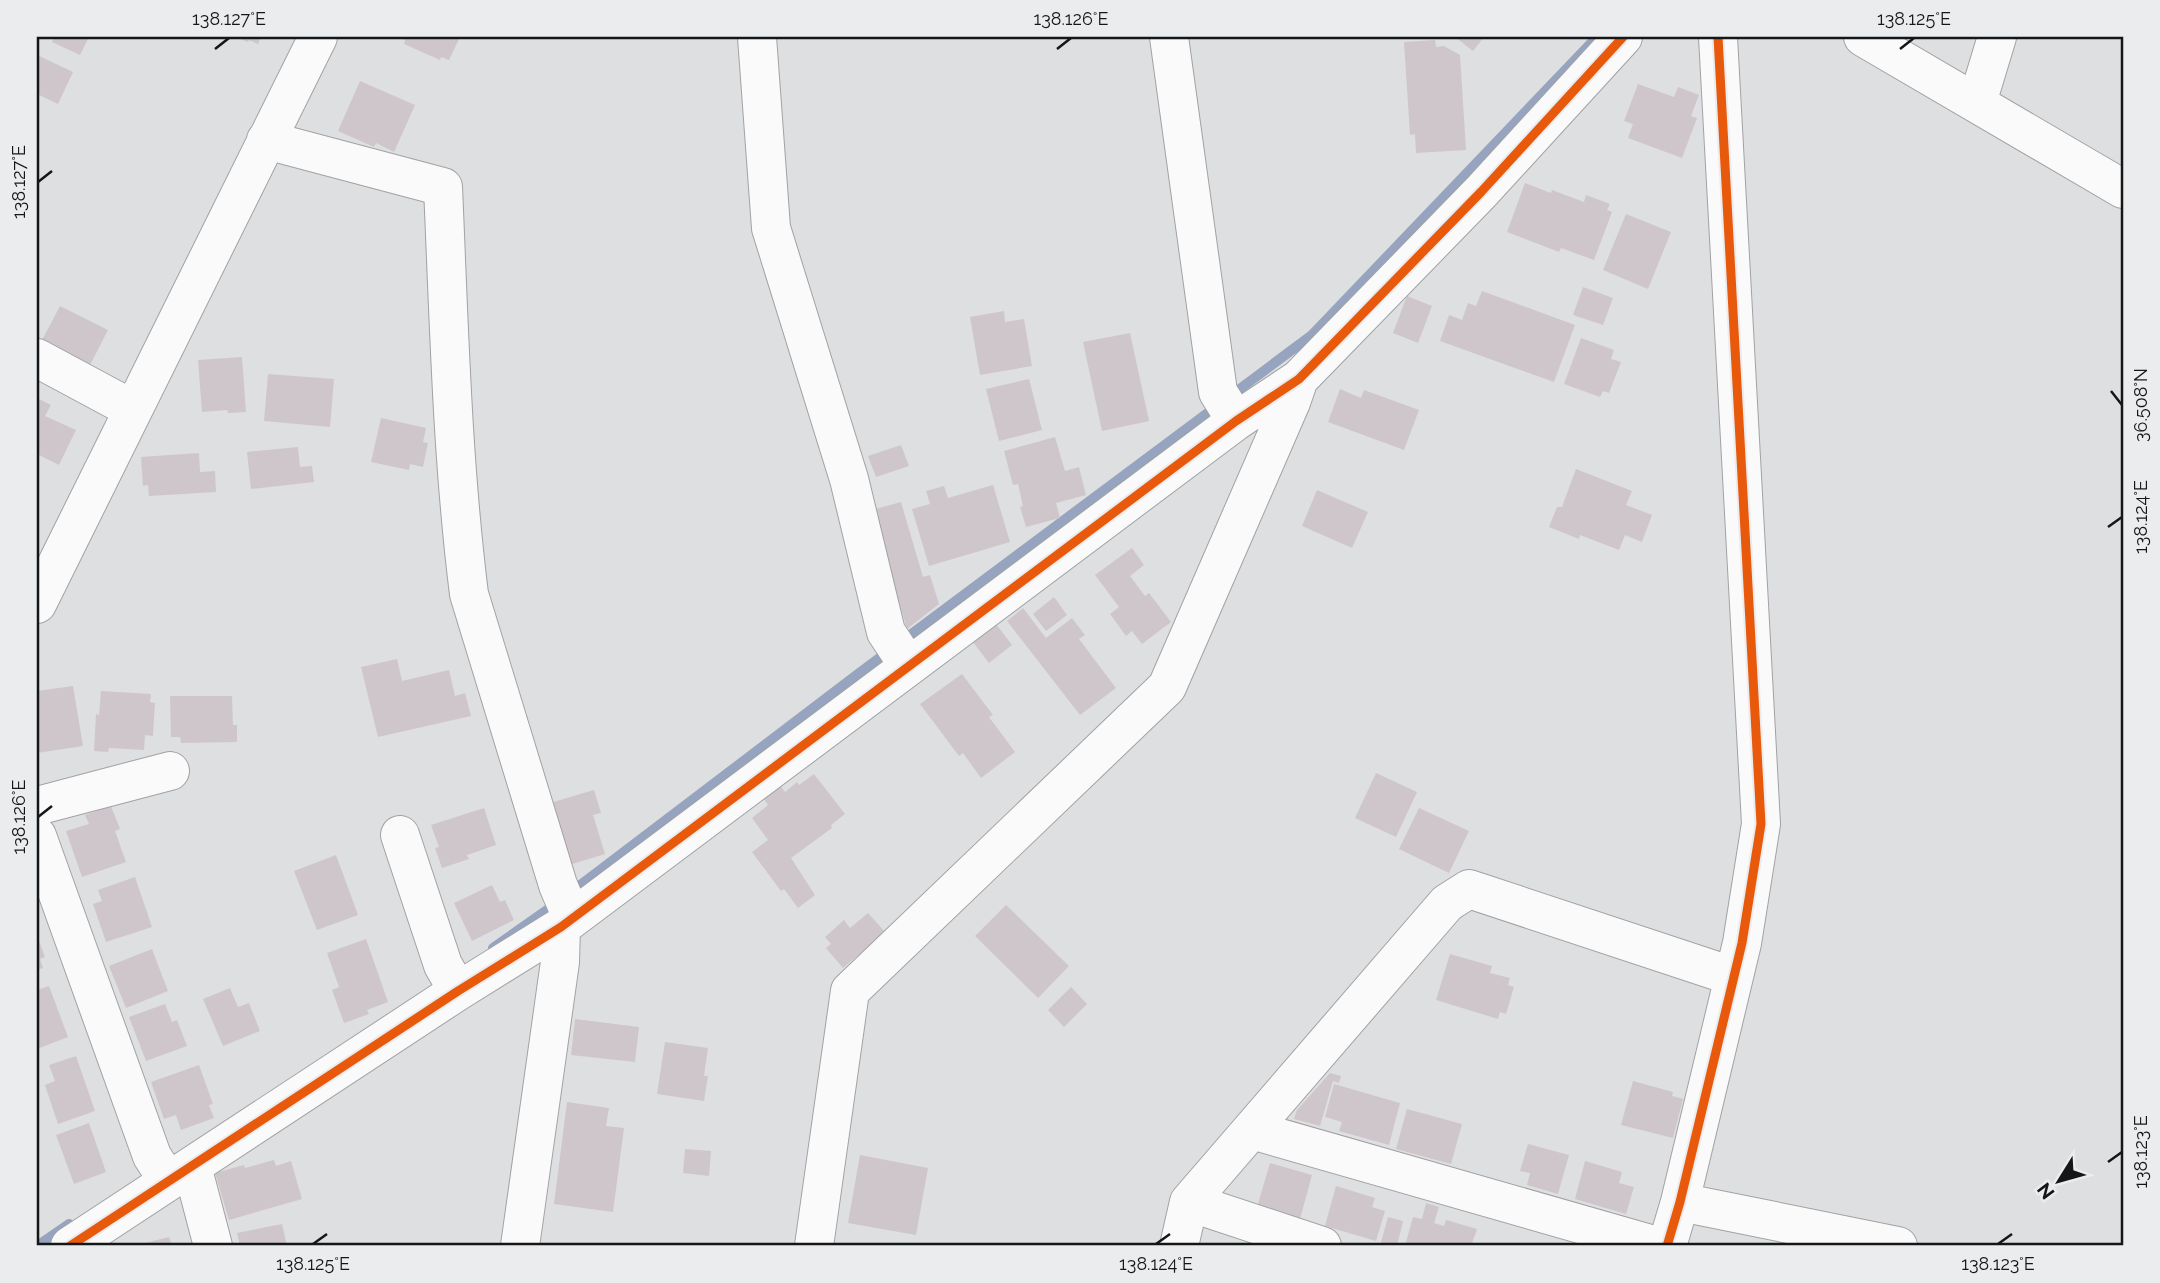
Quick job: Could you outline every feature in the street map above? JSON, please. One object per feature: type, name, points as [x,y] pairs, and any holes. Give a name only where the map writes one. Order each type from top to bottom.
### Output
[{"type":"street","points":[[37,604],[318,37]]},
{"type":"street","points":[[757,37],[771,228],[849,479],[886,632],[908,665]]},
{"type":"street","points":[[1169,37],[1227,406]]},
{"type":"street","points":[[814,1246],[850,992],[1167,687],[1299,379],[1481,192],[1623,37]]},
{"type":"street","points":[[1667,1246],[1742,943],[1761,824],[1718,37]]},
{"type":"street","points":[[1863,37],[2123,189]]},
{"type":"street","points":[[1977,103],[1997,37]]},
{"type":"street","points":[[266,139],[443,187],[452,375],[463,544],[469,593],[564,910],[560,962],[520,1246]]},
{"type":"street","points":[[37,358],[132,409]]},
{"type":"street","points":[[81,1243],[171,1167],[451,978],[564,910],[908,665],[1227,406],[1299,379]]},
{"type":"street","points":[[37,806],[170,771]]},
{"type":"street","points":[[400,835],[451,978]]},
{"type":"street","points":[[37,836],[171,1167],[213,1246]]},
{"type":"street","points":[[1179,1246],[1189,1202],[1447,903],[1469,889],[1732,975]]},
{"type":"street","points":[[1252,1130],[1657,1246]]},
{"type":"street","points":[[1189,1202],[1322,1246]]},
{"type":"street","points":[[1680,1202],[1898,1246]]},
{"type":"building","points":[[54,37],[89,37],[80,55],[52,42]]},
{"type":"building","points":[[235,37],[261,37],[258,44]]},
{"type":"building","points":[[399,37],[460,37],[449,60],[441,57],[440,60],[404,44],[405,40]]},
{"type":"building","points":[[1455,37],[1484,37],[1473,51]]},
{"type":"building","points":[[1435,40],[1436,47],[1444,46],[1460,55],[1466,150],[1416,153],[1415,134],[1410,135],[1404,42]]},
{"type":"building","points":[[37,55],[73,72],[58,104],[37,94]]},
{"type":"building","points":[[360,81],[415,105],[394,152],[376,143],[374,147],[338,131]]},
{"type":"building","points":[[1638,84],[1674,97],[1678,87],[1699,95],[1691,116],[1697,118],[1682,158],[1628,138],[1633,124],[1624,121]]},
{"type":"building","points":[[1525,183],[1584,202],[1586,195],[1610,204],[1607,210],[1612,212],[1594,260],[1561,248],[1559,252],[1507,232]]},
{"type":"building","points":[[1626,214],[1671,232],[1648,289],[1603,270]]},
{"type":"building","points":[[1583,287],[1613,298],[1603,325],[1573,315]]},
{"type":"building","points":[[1482,291],[1575,325],[1554,382],[1440,341],[1449,315],[1462,320],[1468,303],[1476,306]]},
{"type":"building","points":[[1407,296],[1432,306],[1418,343],[1393,333]]},
{"type":"building","points":[[60,306],[108,330],[89,367],[41,342]]},
{"type":"building","points":[[1004,311],[1005,322],[1024,319],[1032,366],[980,375],[970,317]]},
{"type":"building","points":[[1130,333],[1149,421],[1102,431],[1083,342]]},
{"type":"building","points":[[1581,338],[1614,350],[1611,359],[1621,362],[1609,393],[1603,391],[1600,397],[1564,384]]},
{"type":"building","points":[[242,357],[246,412],[202,412],[198,360]]},
{"type":"building","points":[[268,374],[334,379],[330,427],[264,421]]},
{"type":"building","points":[[1029,379],[1042,430],[999,441],[986,389]]},
{"type":"building","points":[[1340,389],[1361,398],[1364,390],[1419,410],[1404,450],[1328,422]]},
{"type":"building","points":[[37,398],[51,405],[45,416],[76,430],[59,465],[37,454]]},
{"type":"building","points":[[381,418],[426,428],[423,442],[428,443],[423,467],[410,464],[409,470],[371,462]]},
{"type":"building","points":[[1055,437],[1065,471],[1079,467],[1086,495],[1056,503],[1060,518],[1026,527],[1020,507],[1023,506],[1018,484],[1013,485],[1004,451]]},
{"type":"building","points":[[901,445],[909,466],[876,477],[868,456]]},
{"type":"building","points":[[298,447],[300,467],[312,466],[314,482],[251,489],[247,452]]},
{"type":"building","points":[[199,453],[200,472],[215,471],[216,492],[149,496],[148,485],[143,486],[141,457]]},
{"type":"building","points":[[1576,469],[1632,491],[1626,505],[1652,515],[1642,542],[1625,535],[1619,550],[1549,527],[1557,507],[1562,507]]},
{"type":"building","points":[[993,485],[1010,542],[929,566],[912,509],[930,504],[926,491],[944,486],[948,498]]},
{"type":"building","points":[[1317,490],[1368,512],[1352,548],[1302,526]]},
{"type":"building","points":[[901,502],[923,577],[930,575],[939,604],[907,629],[872,510]]},
{"type":"building","points":[[1132,548],[1144,565],[1130,576],[1145,596],[1149,593],[1171,622],[1142,644],[1132,631],[1126,636],[1110,614],[1119,607],[1095,575]]},
{"type":"building","points":[[1054,597],[1067,615],[1046,631],[1033,614]]},
{"type":"building","points":[[1023,608],[1046,638],[1072,618],[1085,635],[1079,639],[1116,688],[1080,715],[1007,621]]},
{"type":"building","points":[[996,624],[1012,645],[989,663],[973,642]]},
{"type":"building","points":[[397,659],[402,681],[449,670],[455,696],[465,693],[471,716],[378,737],[361,667]]},
{"type":"building","points":[[962,674],[993,715],[989,717],[1015,752],[981,778],[963,753],[959,756],[920,704]]},
{"type":"building","points":[[73,686],[83,746],[37,753],[37,691]]},
{"type":"building","points":[[101,691],[151,694],[150,702],[155,703],[153,736],[145,735],[144,750],[109,748],[108,752],[94,751],[96,714],[99,715]]},
{"type":"building","points":[[170,696],[232,696],[233,725],[237,725],[237,742],[181,743],[180,737],[171,737]]},
{"type":"building","points":[[1376,773],[1417,792],[1396,837],[1355,818]]},
{"type":"building","points":[[814,774],[845,814],[831,825],[832,828],[791,858],[815,895],[798,908],[784,889],[781,891],[752,852],[768,840],[752,818],[768,805],[763,798],[780,785],[785,792],[797,782],[799,785]]},
{"type":"building","points":[[594,790],[601,813],[593,815],[605,854],[569,865],[550,803]]},
{"type":"building","points":[[111,806],[120,829],[115,831],[126,862],[82,877],[66,831],[89,824],[85,815]]},
{"type":"building","points":[[484,808],[496,845],[467,855],[469,859],[442,868],[435,848],[439,847],[431,825]]},
{"type":"building","points":[[1419,808],[1469,831],[1449,873],[1399,849]]},
{"type":"building","points":[[336,855],[358,915],[317,930],[294,871]]},
{"type":"building","points":[[135,877],[152,927],[106,942],[93,904],[102,901],[98,890]]},
{"type":"building","points":[[492,885],[500,902],[505,900],[514,920],[472,941],[454,903]]},
{"type":"building","points":[[1006,905],[1069,966],[1038,998],[975,936]]},
{"type":"building","points":[[868,913],[885,932],[843,968],[826,948],[831,944],[825,937],[844,920],[850,928]]},
{"type":"building","points":[[37,936],[45,957],[40,959],[43,968],[37,970]]},
{"type":"building","points":[[366,939],[388,1002],[367,1010],[369,1014],[344,1023],[332,990],[339,987],[327,953]]},
{"type":"building","points":[[152,949],[168,991],[126,1008],[109,966]]},
{"type":"building","points":[[1450,954],[1492,966],[1490,973],[1510,978],[1508,985],[1514,987],[1506,1014],[1500,1012],[1498,1019],[1436,1000]]},
{"type":"building","points":[[49,986],[68,1037],[37,1049],[37,990]]},
{"type":"building","points":[[1071,987],[1087,1004],[1064,1027],[1048,1010]]},
{"type":"building","points":[[230,988],[238,1007],[249,1003],[260,1031],[223,1046],[203,999]]},
{"type":"building","points":[[165,1004],[172,1022],[177,1020],[187,1046],[146,1061],[129,1017]]},
{"type":"building","points":[[575,1019],[639,1027],[635,1062],[571,1055]]},
{"type":"building","points":[[665,1042],[708,1048],[704,1076],[708,1076],[704,1101],[657,1094]]},
{"type":"building","points":[[76,1056],[95,1111],[58,1124],[45,1085],[55,1081],[49,1065]]},
{"type":"building","points":[[199,1065],[213,1104],[209,1105],[214,1118],[181,1130],[176,1115],[164,1119],[151,1082]]},
{"type":"building","points":[[1330,1073],[1341,1076],[1339,1083],[1333,1081],[1320,1126],[1294,1119],[1297,1110]]},
{"type":"building","points":[[1633,1081],[1673,1092],[1672,1096],[1683,1099],[1673,1138],[1621,1125]]},
{"type":"building","points":[[1334,1084],[1400,1103],[1389,1145],[1339,1131],[1342,1122],[1325,1117]]},
{"type":"building","points":[[567,1102],[609,1108],[606,1126],[624,1128],[613,1212],[554,1204]]},
{"type":"building","points":[[1407,1109],[1462,1124],[1451,1164],[1396,1149]]},
{"type":"building","points":[[89,1123],[106,1172],[74,1184],[56,1135]]},
{"type":"building","points":[[1528,1144],[1569,1155],[1558,1194],[1527,1185],[1530,1173],[1520,1171]]},
{"type":"building","points":[[685,1149],[711,1151],[709,1176],[683,1173]]},
{"type":"building","points":[[860,1155],[928,1168],[916,1235],[848,1223]]},
{"type":"building","points":[[274,1160],[276,1166],[291,1161],[302,1199],[229,1220],[215,1173]]},
{"type":"building","points":[[1585,1161],[1622,1172],[1619,1183],[1634,1187],[1626,1214],[1575,1199]]},
{"type":"building","points":[[1270,1163],[1312,1175],[1300,1219],[1257,1207]]},
{"type":"building","points":[[1336,1186],[1375,1198],[1372,1207],[1385,1211],[1376,1241],[1325,1226]]},
{"type":"building","points":[[1426,1203],[1439,1207],[1434,1223],[1444,1226],[1446,1220],[1477,1229],[1471,1246],[1405,1246],[1413,1217],[1422,1219]]},
{"type":"building","points":[[1388,1217],[1403,1221],[1397,1246],[1380,1246]]},
{"type":"building","points":[[282,1224],[287,1246],[240,1246],[237,1233]]},
{"type":"building","points":[[169,1237],[172,1246],[137,1246],[137,1245]]},
{"type":"waterway","points":[[570,893],[1312,335],[1597,37]]},
{"type":"waterway","points":[[493,948],[557,903]]},
{"type":"waterway","points":[[37,1246],[69,1224]]},
{"type":"cycle path","points":[[70,1246],[458,991],[561,927],[1236,421],[1299,379],[1481,192],[1623,37]]},
{"type":"cycle path","points":[[1667,1246],[1742,943],[1761,824],[1718,37]]}]
